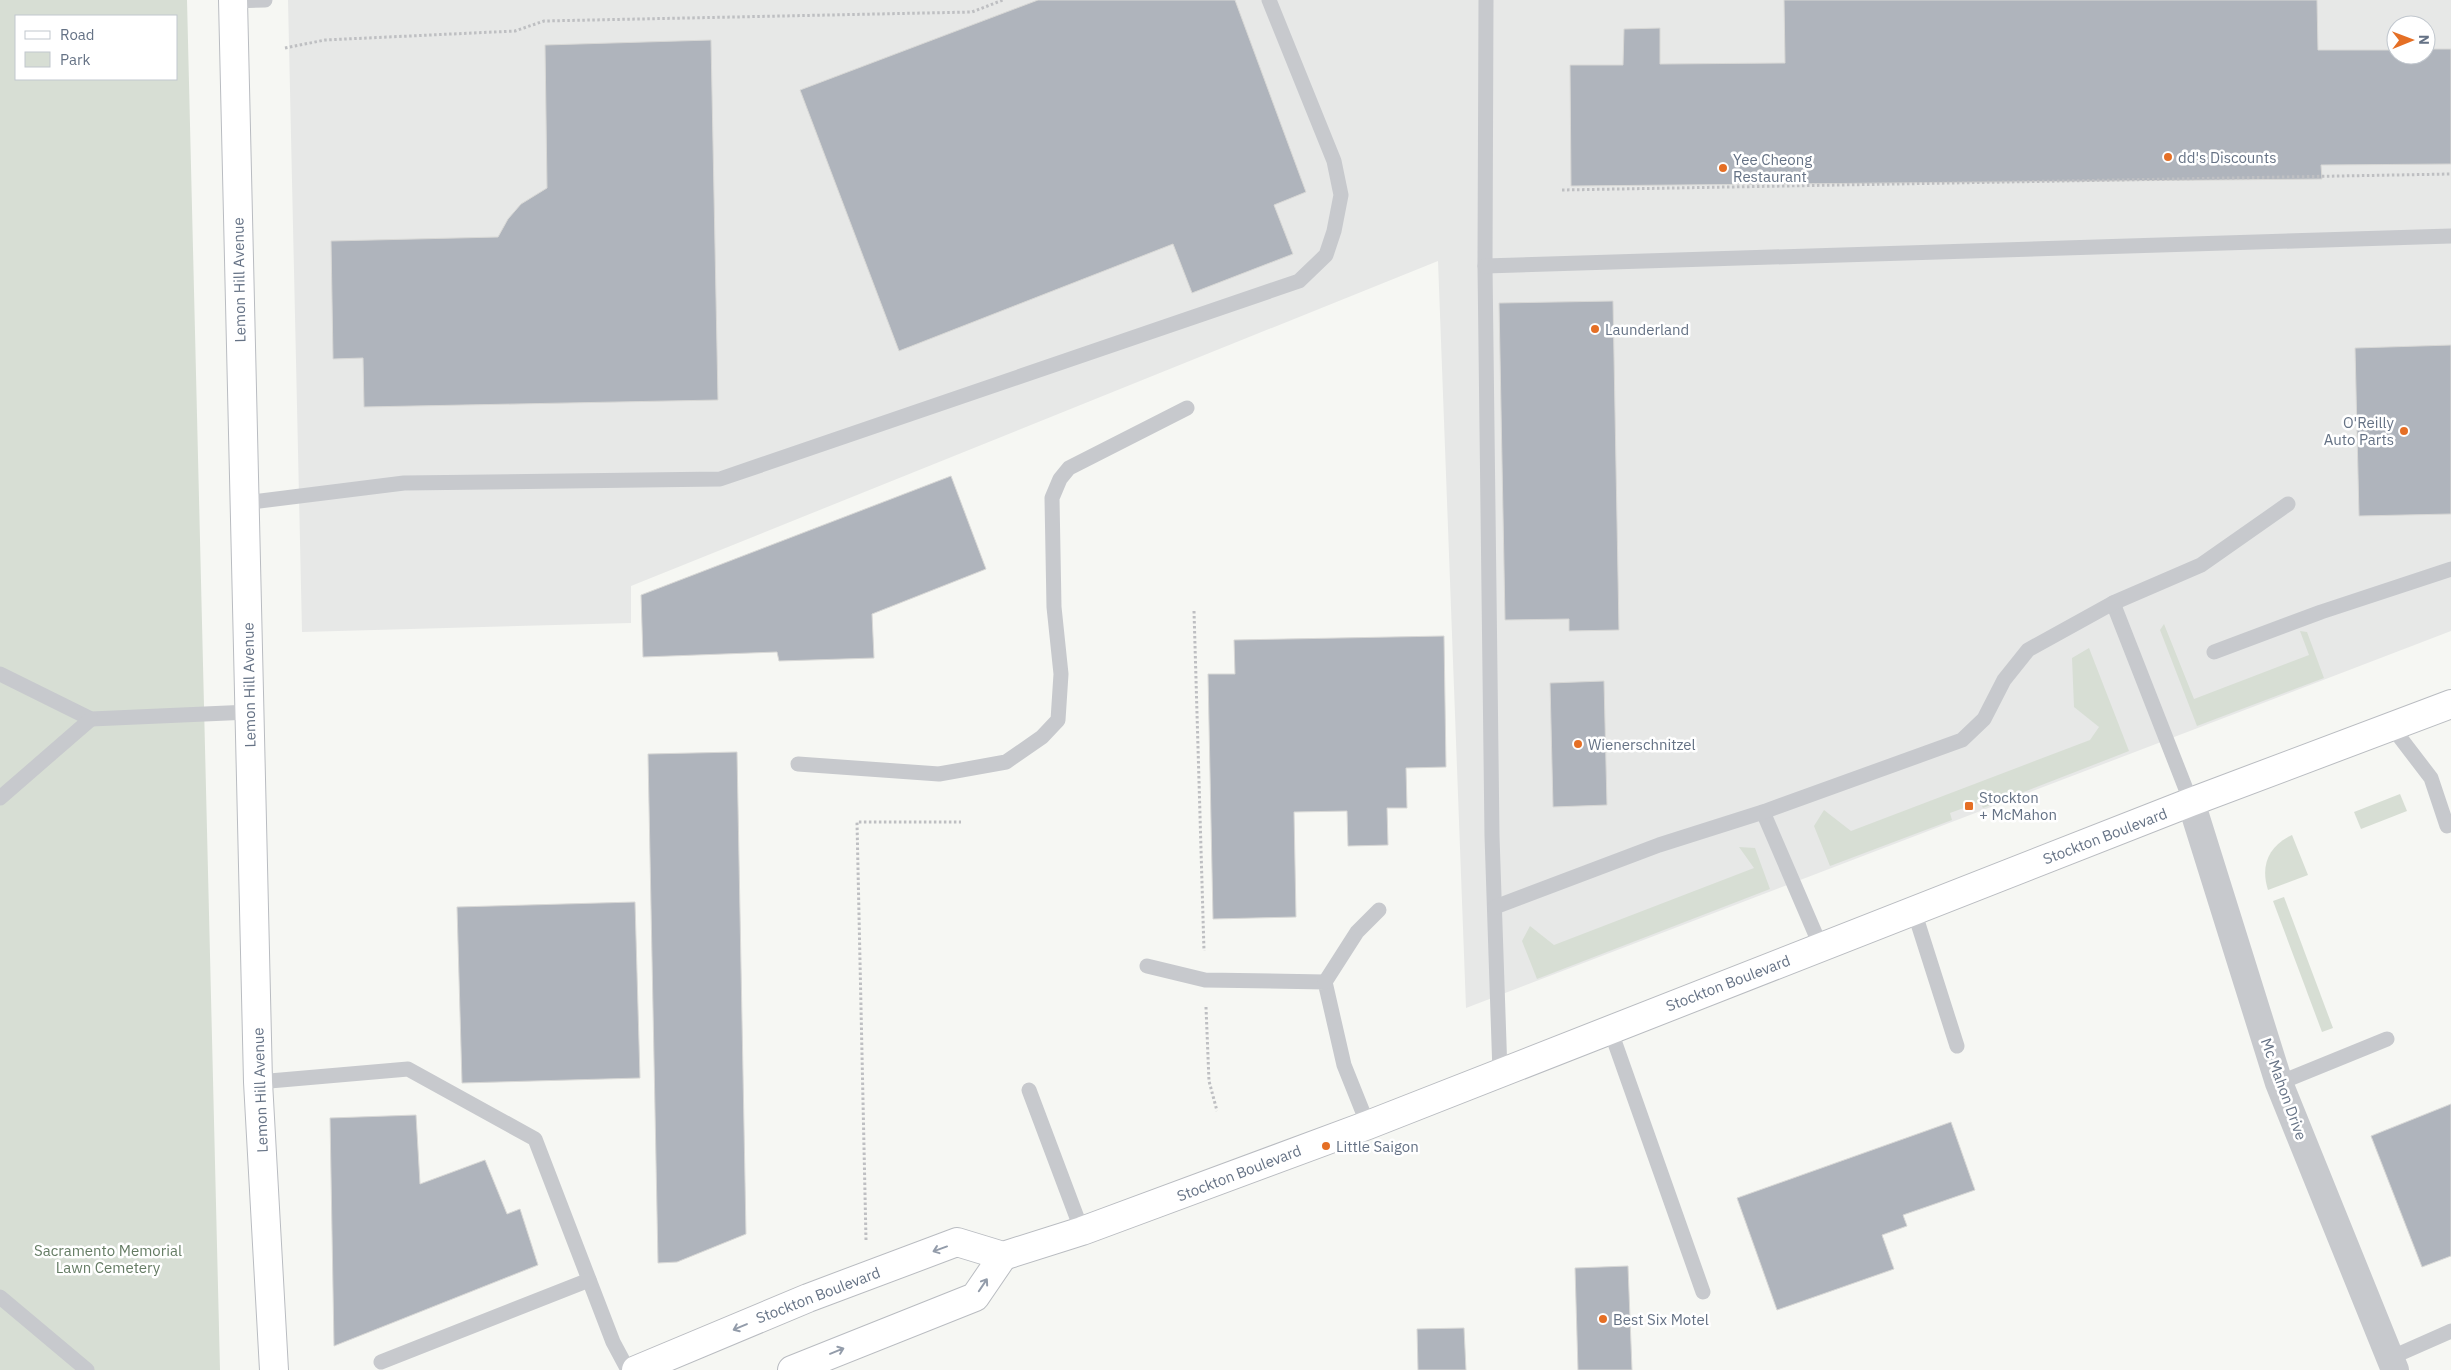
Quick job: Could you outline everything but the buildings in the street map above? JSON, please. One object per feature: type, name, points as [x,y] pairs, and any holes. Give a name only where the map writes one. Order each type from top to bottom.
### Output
[{"type":"main road","name":"Lemon Hill Avenue","points":[[233,0],[258,1082],[274,1370]]},
{"type":"main road","name":"Stockton Boulevard","points":[[636,1370],[808,1298],[957,1242],[1003,1256],[1082,1231],[1368,1125],[2190,802],[2451,704]]},
{"type":"main road","points":[[792,1370],[975,1297],[1003,1256]]},
{"type":"street","name":"Mc Mahon Drive","points":[[2190,802],[2279,1083],[2392,1364]]},
{"type":"lane","points":[[233,0],[264,0]]},
{"type":"lane","points":[[244,502],[404,483],[720,479],[1299,281],[1326,255],[1334,230],[1341,195],[1334,161],[1269,0]]},
{"type":"lane","points":[[1486,0],[1485,266],[1492,836],[1500,1073]]},
{"type":"lane","points":[[1485,266],[2451,236]]},
{"type":"lane","points":[[798,764],[939,774],[1006,762],[1042,738],[1058,720],[1061,674],[1054,607],[1052,498],[1060,479],[1069,468],[1187,408]]},
{"type":"lane","points":[[1495,907],[1659,845],[1762,812],[1962,740],[1984,719],[2004,680],[2028,650],[2113,603],[2201,565],[2288,504]]},
{"type":"lane","points":[[2214,652],[2321,612],[2451,569]]},
{"type":"lane","points":[[2113,603],[2190,802]]},
{"type":"lane","points":[[0,674],[91,719],[250,712]]},
{"type":"lane","points":[[0,798],[91,719]]},
{"type":"lane","points":[[2392,727],[2431,778],[2447,826]]},
{"type":"lane","points":[[1762,812],[1821,947]]},
{"type":"lane","points":[[1368,1125],[1344,1065],[1325,982],[1357,932],[1379,910]]},
{"type":"lane","points":[[1914,911],[1958,1046]]},
{"type":"lane","points":[[1147,966],[1205,980],[1325,982]]},
{"type":"lane","points":[[1610,1030],[1704,1292]]},
{"type":"lane","points":[[2279,1083],[2387,1039]]},
{"type":"lane","points":[[258,1082],[408,1069],[535,1139],[613,1342],[628,1370]]},
{"type":"lane","points":[[1029,1090],[1082,1231]]},
{"type":"lane","points":[[381,1362],[589,1280]]},
{"type":"lane","points":[[0,1297],[88,1370]]},
{"type":"lane","points":[[2392,1364],[2451,1331]]},
{"type":"path","points":[[285,48],[324,40],[515,31],[544,21],[972,12],[1003,0]]},
{"type":"path","points":[[1562,190],[2451,174]]},
{"type":"path","points":[[1194,611],[1209,1082],[1217,1111]]},
{"type":"path","points":[[866,1244],[863,1192],[857,822],[961,822]]},
{"type":"shaded area","points":[[288,0],[2451,0],[2451,631],[1466,1008],[1438,261],[631,586],[631,623],[302,632]]},
{"type":"green space","name":"Sacramento Memorial Lawn Cemetery","points":[[0,0],[187,0],[220,1370],[0,1370]]},
{"type":"green space","points":[[2164,624],[2194,699],[2309,655],[2300,631],[2307,632],[2324,678],[2197,726],[2160,630]]},
{"type":"green space","points":[[2089,648],[2129,751],[1983,808],[1980,802],[1950,813],[1952,820],[1830,866],[1814,826],[1824,810],[1851,831],[2090,740],[2099,727],[2074,707],[2072,658]]},
{"type":"green space","points":[[2400,794],[2407,811],[2361,829],[2354,812]]},
{"type":"green space","points":[[2292,835],[2308,875],[2268,890],[2265,872],[2268,857],[2277,845]]},
{"type":"green space","points":[[1739,847],[1755,848],[1770,889],[1537,979],[1522,941],[1530,926],[1554,945],[1754,868]]},
{"type":"green space","points":[[2284,897],[2333,1028],[2322,1032],[2273,901]]},
{"type":"place","name":"dd's Discounts","points":[[2168,157]]},
{"type":"place","name":"Yee Cheong Restaurant","points":[[1723,168]]},
{"type":"place","name":"Launderland","points":[[1595,329]]},
{"type":"place","name":"O'Reilly Auto Parts","points":[[2404,431]]},
{"type":"place","name":"Wienerschnitzel","points":[[1578,744]]},
{"type":"place","name":"Stockton + McMahon","points":[[1969,806]]},
{"type":"place","name":"Little Saigon","points":[[1326,1146]]},
{"type":"place","name":"Best Six Motel","points":[[1603,1319]]}]
